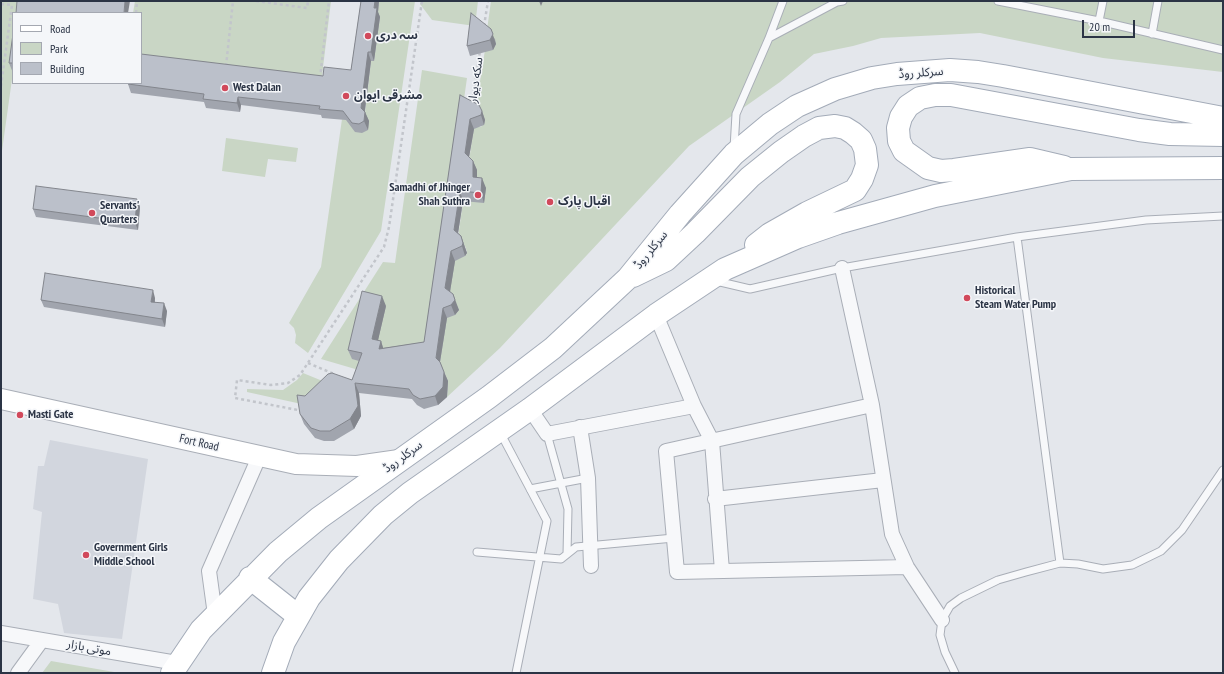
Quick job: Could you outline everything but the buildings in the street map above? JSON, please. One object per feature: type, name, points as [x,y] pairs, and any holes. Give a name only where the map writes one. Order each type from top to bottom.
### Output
[{"type":"main road","name":"سرکلر روڈ","points":[[174,668],[201,630],[250,578],[278,552],[319,518],[490,397],[553,348],[628,278],[680,214],[734,154],[770,124],[797,106],[836,89],[872,78],[926,72],[978,72],[1223,118]]},
{"type":"main road","points":[[1071,169],[1030,159],[954,170],[941,171],[928,168],[904,151],[899,141],[898,128],[901,117],[908,106],[920,98],[935,95],[951,95],[1139,130],[1170,134],[1223,134]]},
{"type":"main road","points":[[272,673],[284,642],[298,616],[340,560],[383,515],[410,493],[499,429],[530,409],[656,315],[718,274],[770,234],[807,213],[855,190],[862,180],[867,165],[865,149],[861,140],[845,128],[835,126],[818,128],[804,136],[750,177],[666,260],[628,278]]},
{"type":"main road","points":[[718,274],[798,237],[838,223],[935,196],[1071,169],[1223,168]]},
{"type":"main road","points":[[250,578],[298,616]]},
{"type":"street","points":[[842,268],[872,405],[892,534],[907,566],[942,620]]},
{"type":"street","points":[[656,315],[694,406],[712,441],[715,498],[722,571]]},
{"type":"street","name":"Fort Road","points":[[1,399],[296,464],[357,466],[399,460]]},
{"type":"street","points":[[872,405],[666,451],[677,572],[907,566]]},
{"type":"street","points":[[530,409],[547,434],[694,406]]},
{"type":"street","points":[[580,428],[588,478],[591,566]]},
{"type":"street","points":[[215,615],[210,571],[259,457]]},
{"type":"street","points":[[715,498],[883,480]]},
{"type":"street","name":"موتی بازار","points":[[1,633],[42,640],[174,668]]},
{"type":"street","points":[[18,673],[42,640]]},
{"type":"lane","points":[[734,154],[736,114],[769,38],[783,1]]},
{"type":"lane","points":[[769,38],[837,2],[843,1]]},
{"type":"lane","points":[[998,1],[1099,21],[1223,49]]},
{"type":"lane","points":[[1099,21],[1103,1]]},
{"type":"lane","points":[[1152,34],[1158,1]]},
{"type":"lane","points":[[718,274],[750,289],[842,268],[1017,238],[1146,220],[1223,216]]},
{"type":"lane","points":[[1017,238],[1060,564]]},
{"type":"lane","points":[[499,429],[547,522],[516,673]]},
{"type":"lane","points":[[547,434],[568,509],[567,554]]},
{"type":"lane","points":[[955,673],[945,652],[940,635],[942,620],[950,606],[961,598],[998,580],[1060,564],[1078,564],[1103,569],[1132,565],[1161,551],[1182,530],[1223,470]]},
{"type":"lane","points":[[530,489],[588,478]]},
{"type":"lane","points":[[477,552],[560,559],[576,547],[674,538]]},
{"type":"path","points":[[136,12],[137,1]]},
{"type":"path","points":[[225,70],[233,1]]},
{"type":"path","points":[[256,1],[307,8],[308,1]]},
{"type":"path","points":[[319,81],[329,1]]},
{"type":"path","points":[[304,411],[235,398],[237,380],[271,385],[288,383],[300,375],[384,247],[389,227],[422,1]]},
{"type":"path","points":[[483,32],[488,1]]},
{"type":"path","points":[[1,4],[12,5],[1,86]]},
{"type":"path","name":"سکه دیوار","points":[[471,111],[480,48]]},
{"type":"path","points":[[308,363],[342,377]]},
{"type":"shaded area","name":"Government Girls Middle School","points":[[50,440],[148,459],[122,639],[64,633],[58,604],[33,599],[42,512],[33,509],[38,466],[44,466]]},
{"type":"green space","points":[[1,1],[22,1],[21,12],[12,12],[12,79],[1,158]]},
{"type":"green space","points":[[135,1],[331,1],[321,84],[142,61],[142,12],[133,12]]},
{"type":"green space","points":[[379,1],[415,1],[381,231],[308,353],[295,343],[296,335],[294,328],[289,323],[321,267],[342,119],[352,121],[365,112],[371,61],[374,61],[380,17],[377,17]]},
{"type":"green space","points":[[421,1],[478,1],[475,26],[432,20],[420,4]]},
{"type":"green space","name":"اقبال پارک","points":[[491,1],[1223,1],[1223,72],[1103,58],[980,33],[881,38],[853,46],[814,54],[780,82],[689,146],[500,348],[447,397],[448,381],[444,372],[439,368],[447,315],[455,315],[459,310],[456,303],[448,302],[455,257],[466,255],[467,252],[465,246],[457,244],[466,181],[476,180],[477,177],[477,171],[474,168],[468,168],[474,126],[481,127],[485,121],[482,114],[475,113],[485,50],[492,50],[496,44],[492,37],[486,37]]},
{"type":"green space","points":[[422,70],[467,78],[426,366],[362,371],[321,359],[383,262],[395,263]]},
{"type":"green space","points":[[226,138],[298,148],[296,162],[268,159],[265,177],[222,171]]},
{"type":"green space","points":[[303,373],[325,382],[306,405],[247,392],[247,389],[283,390],[297,380]]},
{"type":"green space","points":[[51,661],[120,673],[42,673]]},
{"type":"place","name":"سہ دری","points":[[368,36]]},
{"type":"place","name":"West Dalan","points":[[225,88]]},
{"type":"place","name":"مشرقی ایوان","points":[[346,96]]},
{"type":"place","name":"Samadhi of Jhinger Shah Suthra","points":[[478,195]]},
{"type":"place","name":"اقبال پارک","points":[[550,202]]},
{"type":"place","name":"Servants' Quarters","points":[[92,213]]},
{"type":"place","name":"Historical Steam Water Pump","points":[[967,298]]},
{"type":"place","name":"Masti Gate","points":[[20,415]]},
{"type":"place","name":"Government Girls Middle School","points":[[86,555]]}]
